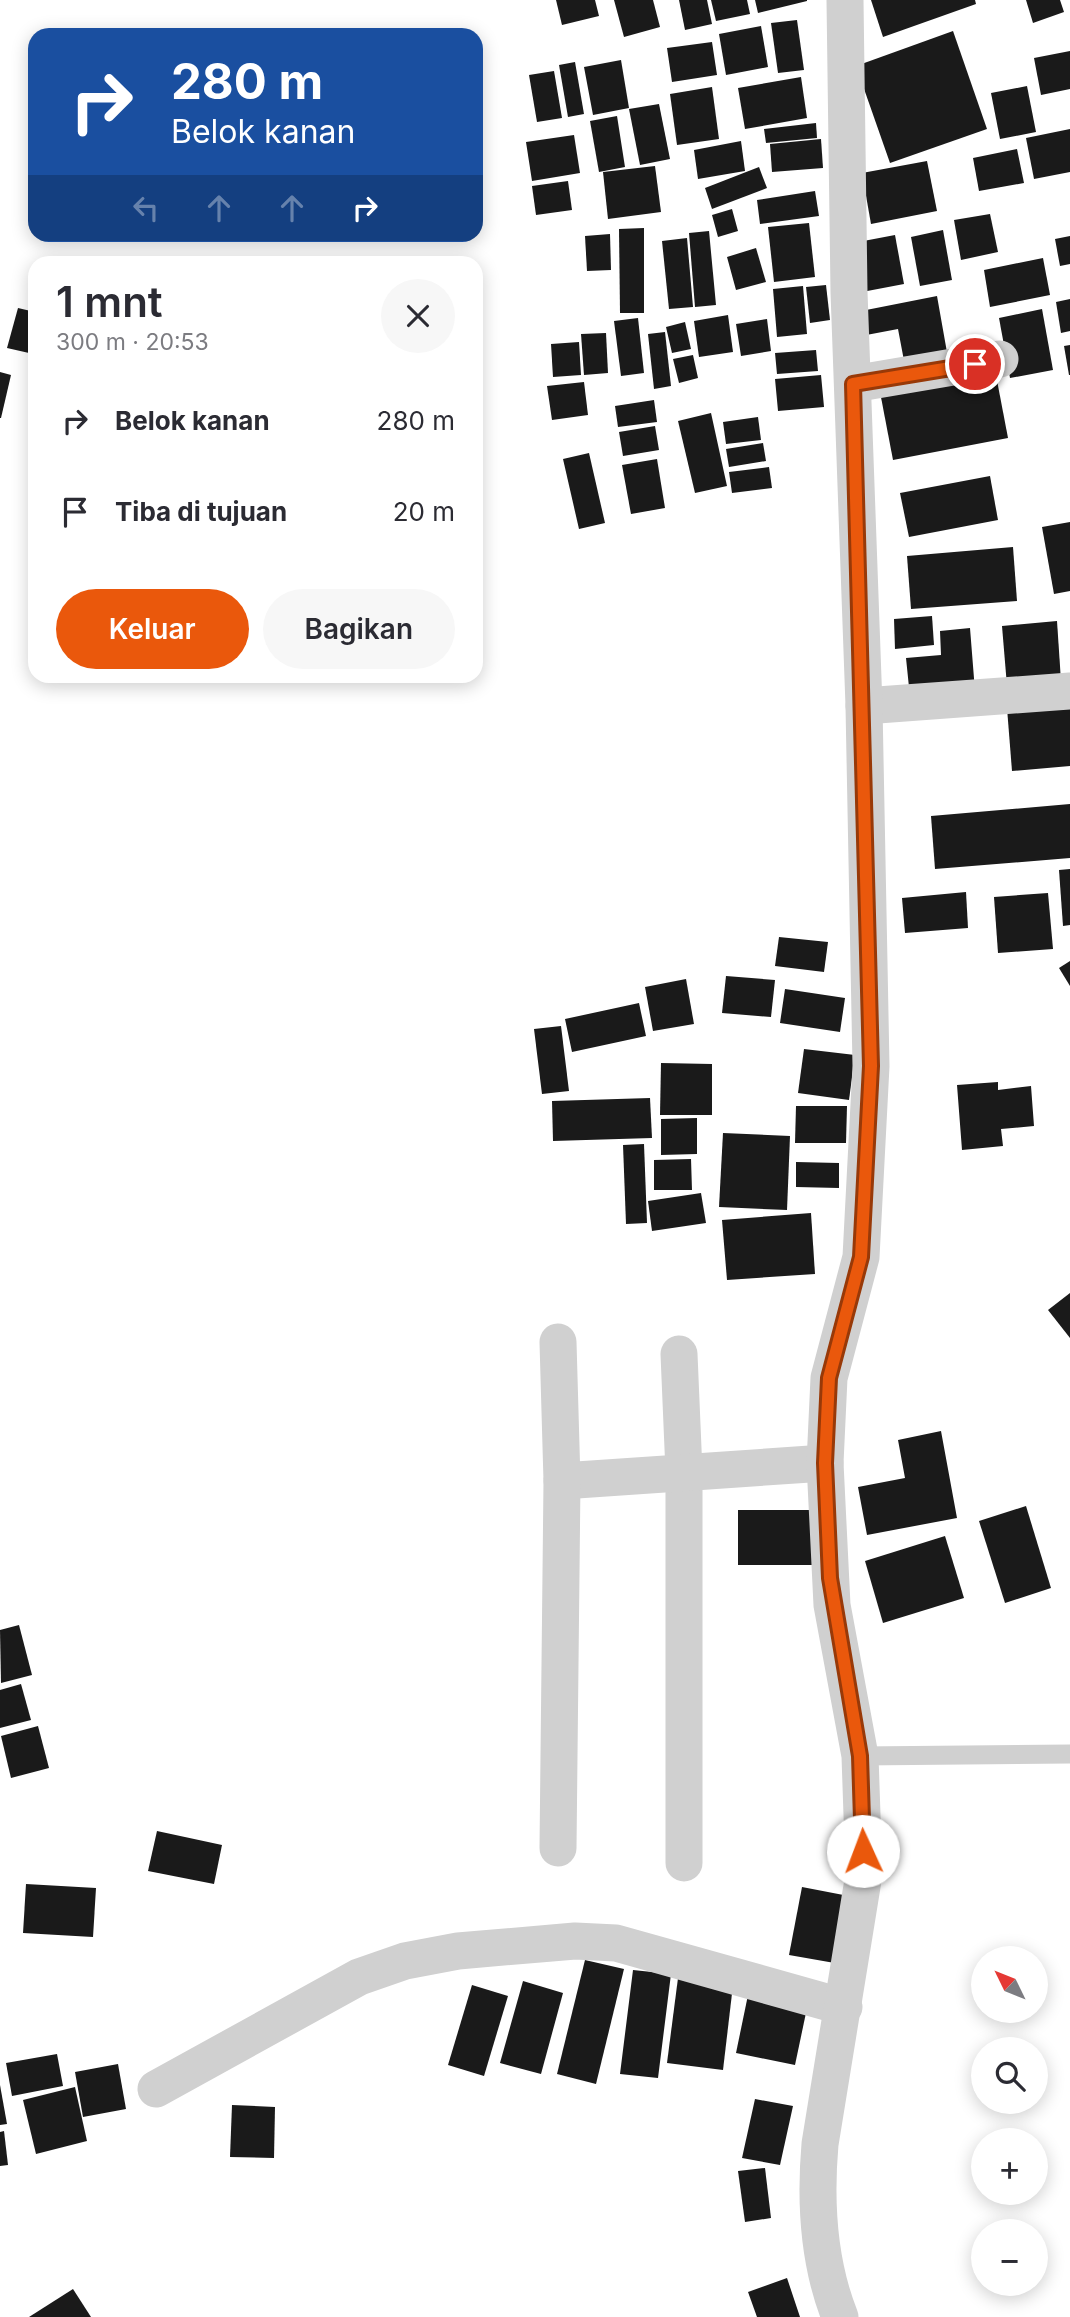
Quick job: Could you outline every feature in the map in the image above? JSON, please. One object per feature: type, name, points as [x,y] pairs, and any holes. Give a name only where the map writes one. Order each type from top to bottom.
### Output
[{"type":"street","points":[[840,2317],[831,2292],[821,2243],[817,2178],[820,2144],[864,1874],[860,1756],[832,1605],[825,1463],[829,1378],[861,1257],[871,1066],[845,0]]},
{"type":"street","points":[[853,384],[1000,359]]},
{"type":"street","points":[[864,706],[1070,691]]},
{"type":"street","points":[[558,1342],[562,1481],[558,1848]]},
{"type":"street","points":[[679,1354],[684,1472],[684,1863]]},
{"type":"street","points":[[562,1481],[825,1463]]},
{"type":"street","points":[[156,2089],[359,1977],[405,1961],[458,1951],[575,1941],[616,1943],[844,2007]]},
{"type":"lane","points":[[860,1756],[1070,1754]]},
{"type":"building","points":[[556,0],[595,0],[599,16],[562,25]]},
{"type":"building","points":[[614,0],[653,0],[660,27],[624,37]]},
{"type":"building","points":[[679,0],[707,0],[712,24],[685,30]]},
{"type":"building","points":[[711,0],[747,0],[750,14],[716,21]]},
{"type":"building","points":[[755,0],[807,0],[807,1],[758,13]]},
{"type":"building","points":[[871,0],[975,0],[976,4],[883,37]]},
{"type":"building","points":[[1026,0],[1060,0],[1064,12],[1033,23]]},
{"type":"building","points":[[797,20],[804,70],[778,73],[771,23]]},
{"type":"building","points":[[761,26],[768,67],[726,75],[719,34]]},
{"type":"building","points":[[953,31],[987,129],[890,163],[856,66]]},
{"type":"building","points":[[712,42],[717,75],[672,82],[667,48]]},
{"type":"building","points":[[1070,51],[1070,89],[1041,95],[1034,58]]},
{"type":"building","points":[[621,60],[629,108],[593,115],[584,67]]},
{"type":"building","points":[[575,62],[584,114],[568,117],[559,65]]},
{"type":"building","points":[[554,71],[562,118],[537,122],[529,75]]},
{"type":"building","points":[[801,77],[807,118],[745,129],[738,88]]},
{"type":"building","points":[[1027,86],[1036,132],[1000,139],[991,93]]},
{"type":"building","points":[[712,87],[719,139],[677,145],[670,94]]},
{"type":"building","points":[[659,104],[670,159],[640,165],[629,109]]},
{"type":"building","points":[[617,116],[625,167],[599,172],[590,121]]},
{"type":"building","points":[[816,123],[817,138],[766,143],[764,129]]},
{"type":"building","points":[[1070,129],[1070,172],[1034,179],[1026,138]]},
{"type":"building","points":[[574,135],[580,173],[532,181],[526,142]]},
{"type":"building","points":[[821,139],[823,168],[772,172],[770,144]]},
{"type":"building","points":[[741,141],[745,171],[698,179],[694,150]]},
{"type":"building","points":[[1017,149],[1024,183],[979,191],[973,158]]},
{"type":"building","points":[[927,161],[937,211],[871,224],[862,173]]},
{"type":"building","points":[[655,166],[661,212],[608,219],[603,172]]},
{"type":"building","points":[[759,167],[767,188],[712,209],[705,188]]},
{"type":"building","points":[[568,181],[572,210],[536,215],[532,186]]},
{"type":"building","points":[[815,191],[819,216],[760,224],[757,200]]},
{"type":"building","points":[[732,209],[738,231],[718,237],[712,215]]},
{"type":"building","points":[[990,214],[998,252],[961,260],[954,220]]},
{"type":"building","points":[[809,223],[815,277],[774,282],[768,227]]},
{"type":"building","points":[[644,228],[644,313],[620,313],[619,229]]},
{"type":"building","points":[[943,230],[952,280],[920,286],[911,237]]},
{"type":"building","points":[[709,231],[716,305],[695,307],[689,233]]},
{"type":"building","points":[[610,234],[611,270],[587,271],[585,236]]},
{"type":"building","points":[[895,235],[904,284],[862,292],[853,243]]},
{"type":"building","points":[[1070,236],[1070,264],[1060,266],[1055,239]]},
{"type":"building","points":[[687,238],[693,307],[669,309],[662,241]]},
{"type":"building","points":[[756,248],[766,282],[736,290],[727,257]]},
{"type":"building","points":[[1043,258],[1050,295],[990,307],[984,270]]},
{"type":"building","points":[[826,285],[830,320],[810,323],[806,287]]},
{"type":"building","points":[[803,286],[807,334],[777,337],[773,289]]},
{"type":"building","points":[[937,296],[948,358],[905,366],[898,329],[861,336],[856,312]]},
{"type":"building","points":[[1070,299],[1070,331],[1061,333],[1056,302]]},
{"type":"building","points":[[18,308],[28,310],[28,353],[7,348]]},
{"type":"building","points":[[1042,309],[1053,370],[1010,378],[999,318]]},
{"type":"building","points":[[728,315],[733,352],[699,357],[694,321]]},
{"type":"building","points":[[638,318],[644,373],[621,376],[614,321]]},
{"type":"building","points":[[767,319],[771,351],[741,356],[736,324]]},
{"type":"building","points":[[685,322],[691,349],[672,353],[666,327]]},
{"type":"building","points":[[665,332],[671,386],[654,389],[648,334]]},
{"type":"building","points":[[606,333],[608,373],[584,375],[581,334]]},
{"type":"building","points":[[579,342],[581,375],[553,377],[551,344]]},
{"type":"building","points":[[1070,345],[1070,375],[1069,375],[1064,346]]},
{"type":"building","points":[[816,350],[818,371],[777,374],[775,353]]},
{"type":"building","points":[[693,355],[698,378],[679,383],[673,359]]},
{"type":"building","points":[[995,370],[1008,438],[893,460],[880,392]]},
{"type":"building","points":[[0,372],[11,375],[1,418],[0,418]]},
{"type":"building","points":[[821,375],[824,407],[778,411],[775,379]]},
{"type":"building","points":[[584,382],[588,415],[552,420],[547,386]]},
{"type":"building","points":[[654,400],[657,422],[618,427],[615,406]]},
{"type":"building","points":[[711,413],[727,486],[695,493],[678,421]]},
{"type":"building","points":[[758,417],[761,440],[726,444],[723,422]]},
{"type":"building","points":[[655,426],[659,450],[623,456],[619,432]]},
{"type":"building","points":[[763,443],[766,461],[729,467],[726,449]]},
{"type":"building","points":[[589,453],[605,523],[579,529],[563,459]]},
{"type":"building","points":[[657,459],[665,508],[631,514],[622,465]]},
{"type":"building","points":[[769,467],[772,488],[732,493],[729,472]]},
{"type":"building","points":[[990,476],[998,520],[909,537],[900,493]]},
{"type":"building","points":[[1070,522],[1070,591],[1054,594],[1042,527]]},
{"type":"building","points":[[1013,547],[1017,601],[911,609],[907,556]]},
{"type":"building","points":[[932,616],[934,645],[895,649],[894,619]]},
{"type":"building","points":[[1057,621],[1061,681],[1007,686],[1002,626]]},
{"type":"building","points":[[970,628],[975,691],[910,697],[906,658],[941,655],[940,631]]},
{"type":"building","points":[[1070,703],[1070,766],[1012,771],[1007,708]]},
{"type":"building","points":[[1070,804],[1070,858],[935,869],[931,816]]},
{"type":"building","points":[[1070,869],[1070,925],[1063,926],[1059,870]]},
{"type":"building","points":[[966,892],[968,928],[905,933],[902,898]]},
{"type":"building","points":[[1048,893],[1053,949],[998,953],[994,897]]},
{"type":"building","points":[[779,937],[828,942],[824,972],[775,966]]},
{"type":"building","points":[[1070,961],[1070,986],[1059,968]]},
{"type":"building","points":[[726,976],[775,980],[771,1017],[722,1013]]},
{"type":"building","points":[[686,979],[694,1024],[653,1031],[645,987]]},
{"type":"building","points":[[785,989],[845,998],[840,1032],[780,1023]]},
{"type":"building","points":[[639,1003],[646,1036],[572,1052],[565,1019]]},
{"type":"building","points":[[561,1026],[569,1091],[542,1094],[534,1029]]},
{"type":"building","points":[[804,1049],[855,1055],[849,1100],[798,1093]]},
{"type":"building","points":[[661,1063],[712,1064],[712,1115],[660,1115]]},
{"type":"building","points":[[998,1082],[998,1090],[1031,1086],[1034,1126],[1001,1129],[1003,1146],[962,1150],[957,1085]]},
{"type":"building","points":[[650,1098],[652,1138],[553,1141],[552,1101]]},
{"type":"building","points":[[796,1106],[847,1106],[846,1143],[795,1143]]},
{"type":"building","points":[[697,1118],[697,1154],[661,1155],[661,1119]]},
{"type":"building","points":[[723,1133],[790,1136],[787,1210],[719,1207]]},
{"type":"building","points":[[644,1144],[647,1223],[626,1224],[623,1145]]},
{"type":"building","points":[[691,1159],[692,1190],[654,1190],[654,1160]]},
{"type":"building","points":[[796,1162],[839,1163],[839,1188],[796,1187]]},
{"type":"building","points":[[701,1193],[706,1223],[652,1231],[648,1201]]},
{"type":"building","points":[[811,1213],[815,1274],[727,1280],[722,1220]]},
{"type":"building","points":[[1070,1293],[1070,1338],[1048,1310]]},
{"type":"building","points":[[941,1431],[957,1518],[867,1535],[858,1487],[905,1478],[898,1440]]},
{"type":"building","points":[[1026,1506],[1051,1588],[1005,1603],[979,1521]]},
{"type":"building","points":[[738,1510],[812,1510],[812,1565],[738,1565]]},
{"type":"building","points":[[945,1536],[964,1598],[883,1623],[865,1561]]},
{"type":"building","points":[[19,1625],[32,1675],[1,1683],[0,1630]]},
{"type":"building","points":[[21,1684],[31,1720],[0,1728],[0,1690]]},
{"type":"building","points":[[38,1726],[49,1768],[11,1778],[1,1736]]},
{"type":"building","points":[[157,1831],[222,1845],[214,1884],[148,1871]]},
{"type":"building","points":[[26,1884],[96,1888],[93,1937],[23,1933]]},
{"type":"building","points":[[802,1887],[859,1898],[846,1965],[789,1955]]},
{"type":"building","points":[[585,1960],[624,1969],[596,2084],[557,2074]]},
{"type":"building","points":[[633,1970],[671,1974],[658,2078],[620,2074]]},
{"type":"building","points":[[678,1978],[733,1985],[723,2070],[667,2063]]},
{"type":"building","points":[[523,1981],[563,1993],[541,2074],[500,2063]]},
{"type":"building","points":[[472,1985],[508,1996],[484,2076],[448,2065]]},
{"type":"building","points":[[748,1995],[807,2008],[795,2065],[736,2053]]},
{"type":"building","points":[[57,2054],[63,2086],[12,2096],[6,2063]]},
{"type":"building","points":[[118,2064],[126,2109],[83,2117],[75,2072]]},
{"type":"building","points":[[0,2085],[7,2124],[0,2125]]},
{"type":"building","points":[[75,2087],[87,2141],[36,2154],[23,2100]]},
{"type":"building","points":[[755,2099],[793,2106],[780,2165],[742,2158]]},
{"type":"building","points":[[232,2105],[275,2107],[274,2158],[230,2157]]},
{"type":"building","points":[[4,2131],[8,2165],[0,2166],[0,2132]]},
{"type":"building","points":[[765,2168],[771,2218],[745,2222],[738,2171]]},
{"type":"building","points":[[787,2278],[800,2317],[757,2317],[748,2292]]},
{"type":"building","points":[[73,2289],[91,2317],[29,2317]]},
{"type":"route","points":[[863,1851],[860,1756],[832,1605],[825,1463],[829,1378],[861,1257],[871,1066],[864,706],[853,384],[975,364]]}]
